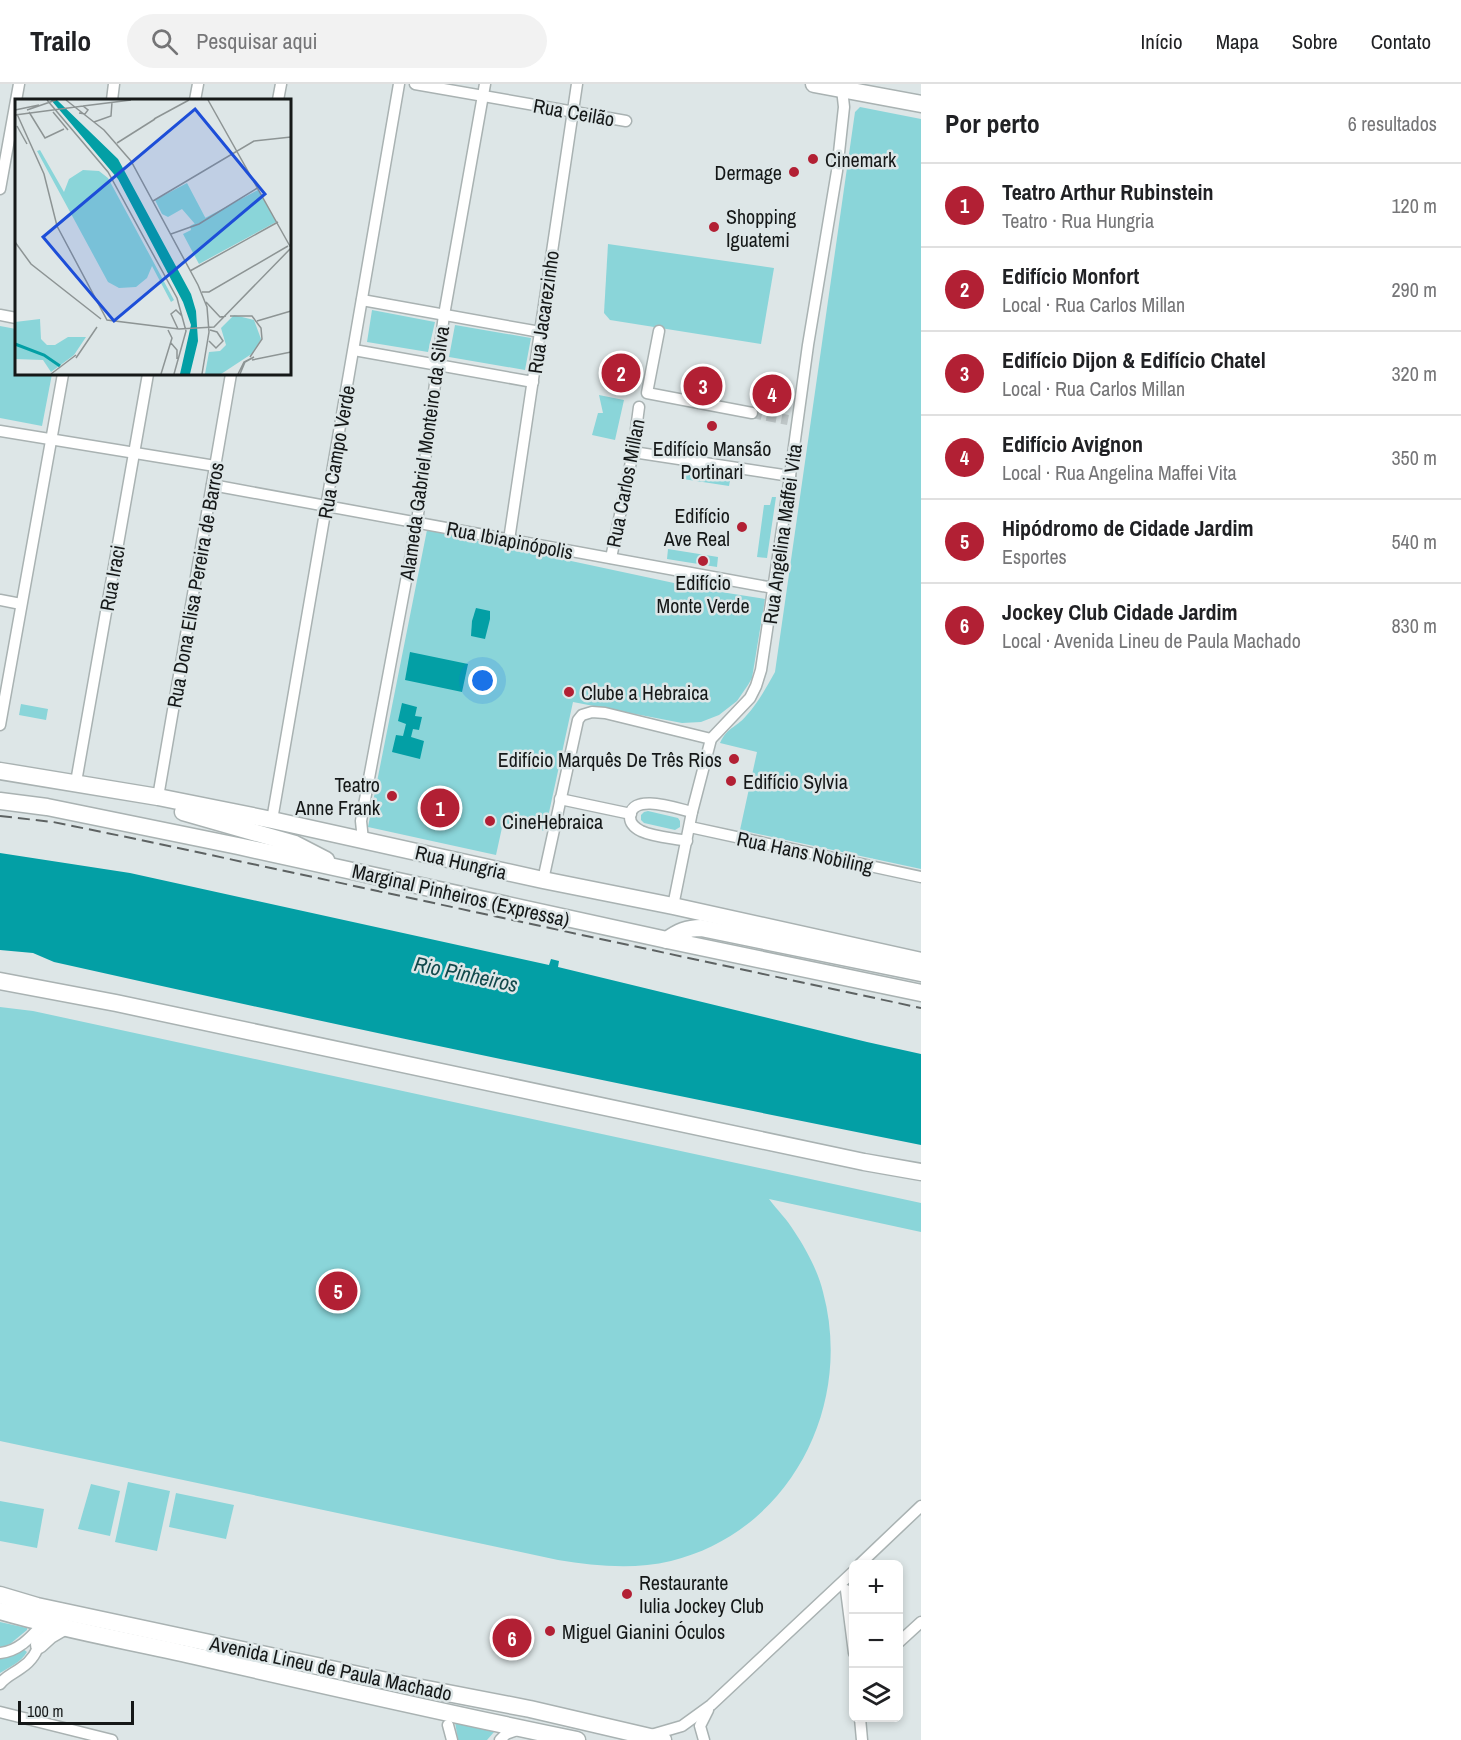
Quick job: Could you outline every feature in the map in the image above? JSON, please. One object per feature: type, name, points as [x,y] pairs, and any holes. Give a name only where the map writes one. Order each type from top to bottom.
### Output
[{"type":"highway","points":[[814,84],[921,104]]},
{"type":"highway","name":"Rua Hungria","points":[[0,771],[127,791],[272,820],[921,961]]},
{"type":"highway","points":[[127,791],[146,802],[295,844],[340,868]]},
{"type":"highway","name":"Marginal Pinheiros (Expressa)","points":[[0,801],[47,807],[340,868],[921,993]]},
{"type":"highway","points":[[667,940],[690,928],[701,928],[921,973]]},
{"type":"highway","points":[[0,981],[116,1003],[864,1162],[921,1172]]},
{"type":"highway","name":"Avenida Lineu de Paula Machado","points":[[0,1595],[37,1606],[530,1709],[656,1738]]},
{"type":"highway","points":[[37,1606],[44,1624]]},
{"type":"highway","name":"Avenida Lineu de Paula Machado","points":[[0,1611],[44,1624],[421,1708],[577,1740]]},
{"type":"highway","points":[[39,1645],[62,1628]]},
{"type":"highway","points":[[455,1694],[499,1714]]},
{"type":"highway","points":[[421,1708],[499,1714],[625,1740]]},
{"type":"street","points":[[16,99],[19,84]]},
{"type":"street","points":[[112,99],[114,84]]},
{"type":"street","points":[[195,99],[198,84]]},
{"type":"street","points":[[278,99],[281,84]]},
{"type":"street","name":"Rua Campo Verde","points":[[272,820],[399,84]]},
{"type":"street","name":"Rua Ceilão","points":[[415,84],[626,121]]},
{"type":"street","name":"Alameda Gabriel Monteiro da Silva","points":[[355,838],[361,821],[417,522],[444,315],[485,84]]},
{"type":"street","name":"Rua Jacarezinho","points":[[509,540],[577,84]]},
{"type":"street","name":"Rua Angelina Maffei Vita","points":[[673,906],[692,812],[711,739],[750,698],[761,670],[790,476],[793,421],[837,171],[848,90]]},
{"type":"street","points":[[0,189],[15,106]]},
{"type":"street","points":[[362,300],[540,332]]},
{"type":"street","points":[[0,315],[15,318]]},
{"type":"street","points":[[659,331],[647,393],[752,413]]},
{"type":"street","points":[[354,350],[532,382]]},
{"type":"street","points":[[0,725],[63,375]]},
{"type":"street","name":"Rua Iraci","points":[[76,782],[148,375]]},
{"type":"street","name":"Rua Dona Elisa Pereira de Barros","points":[[158,797],[231,375]]},
{"type":"street","name":"Rua Carlos Millan","points":[[611,558],[633,452],[639,407]]},
{"type":"street","points":[[0,431],[215,466]]},
{"type":"street","points":[[633,452],[790,476]]},
{"type":"street","name":"Rua Ibiapinópolis","points":[[212,485],[772,588]]},
{"type":"street","points":[[0,600],[21,604]]},
{"type":"street","points":[[543,880],[578,720],[585,713],[605,713],[711,739]]},
{"type":"street","points":[[560,799],[630,814]]},
{"type":"street","points":[[630,814],[638,804],[643,803],[692,812]]},
{"type":"street","points":[[630,814],[633,825],[643,832],[687,841]]},
{"type":"street","name":"Rua Hans Nobiling","points":[[690,827],[921,877]]},
{"type":"street","points":[[864,1560],[921,1506]]},
{"type":"street","points":[[656,1738],[682,1726],[711,1705],[849,1576]]},
{"type":"street","points":[[846,1590],[849,1614]]},
{"type":"street","points":[[903,1638],[921,1622]]},
{"type":"street","points":[[0,1684],[36,1654],[44,1624]]},
{"type":"street","points":[[0,1653],[20,1646],[44,1624]]},
{"type":"street","points":[[704,1740],[700,1730],[701,1722],[711,1705]]},
{"type":"street","points":[[0,1712],[112,1740]]},
{"type":"street","points":[[860,1722],[862,1740]]},
{"type":"street","points":[[448,1725],[452,1740]]},
{"type":"street","points":[[500,1740],[506,1734],[520,1729]]},
{"type":"shaded area","points":[[860,107],[921,119],[921,869],[740,830],[757,752],[720,743],[726,733],[754,706],[775,672],[855,112]]},
{"type":"shaded area","points":[[608,244],[774,268],[761,344],[610,320],[604,313]]},
{"type":"shaded area","points":[[372,310],[435,322],[428,352],[367,342]]},
{"type":"shaded area","points":[[455,325],[531,338],[525,370],[449,357]]},
{"type":"shaded area","points":[[0,326],[15,329],[15,375],[52,375],[42,426],[0,418]]},
{"type":"shaded area","points":[[599,395],[624,400],[615,440],[592,435],[598,413],[603,413]]},
{"type":"shaded area","points":[[684,469],[731,475],[729,486],[683,479]]},
{"type":"shaded area","points":[[772,497],[776,497],[767,558],[757,557],[764,505],[770,505]]},
{"type":"shaded area","name":"Clube a Hebraica","points":[[427,530],[702,589],[765,599],[752,678],[737,701],[719,715],[701,722],[682,723],[573,702],[545,831],[503,823],[496,855],[368,827]]},
{"type":"shaded area","points":[[668,549],[718,557],[717,567],[667,559]]},
{"type":"shaded area","points":[[21,704],[48,709],[46,720],[19,715]]},
{"type":"shaded area","points":[[648,811],[678,818],[680,827],[675,830],[644,823],[641,815]]},
{"type":"shaded area","points":[[0,1007],[33,1011],[921,1203],[921,1232],[769,1199],[803,1245],[815,1268],[823,1292],[830,1335],[829,1378],[820,1420],[803,1459],[779,1493],[749,1523],[713,1546],[671,1561],[614,1566],[558,1560],[0,1441]]},
{"type":"shaded area","points":[[128,1482],[170,1491],[157,1551],[115,1542]]},
{"type":"shaded area","points":[[91,1484],[120,1491],[110,1536],[78,1529]]},
{"type":"shaded area","points":[[176,1493],[234,1505],[226,1539],[169,1527]]},
{"type":"shaded area","points":[[0,1501],[44,1509],[37,1548],[0,1541]]},
{"type":"shaded area","points":[[0,1622],[27,1628],[27,1630],[10,1644],[0,1648]]},
{"type":"shaded area","points":[[22,1648],[27,1652],[25,1656],[0,1673],[0,1658]]},
{"type":"shaded area","points":[[455,1722],[494,1732],[487,1740],[458,1740]]},
{"type":"water","points":[[476,608],[490,611],[485,639],[471,636]]},
{"type":"water","points":[[410,652],[468,664],[462,692],[405,680]]},
{"type":"water","points":[[402,703],[417,707],[415,716],[422,717],[419,730],[413,729],[411,737],[424,741],[420,759],[392,752],[396,735],[403,736],[406,724],[398,721]]},
{"type":"water","name":"Rio Pinheiros","points":[[0,853],[130,873],[549,965],[551,959],[559,961],[558,967],[921,1054],[921,1145],[270,1010],[54,962],[33,953],[0,950]]},
{"type":"tunnel","points":[[752,413],[788,420]]},
{"type":"railway","points":[[0,816],[53,822],[141,840],[921,1008]]},
{"type":"place","name":"Cinemark","points":[[813,159]]},
{"type":"place","name":"Dermage","points":[[794,172]]},
{"type":"place","name":"Shopping Iguatemi","points":[[714,227]]},
{"type":"place","name":"Edifício Monfort","points":[[621,373]]},
{"type":"place","name":"Edifício Dijon & Edifício Chatel","points":[[703,386]]},
{"type":"place","name":"Edifício Avignon","points":[[772,394]]},
{"type":"place","name":"Edifício Mansão Portinari","points":[[712,426]]},
{"type":"place","name":"Edifício Ave Real","points":[[742,527]]},
{"type":"place","name":"Edifício Monte Verde","points":[[703,561]]},
{"type":"place","name":"Clube a Hebraica","points":[[569,692]]},
{"type":"place","name":"Edifício Marquês De Três Rios","points":[[734,759]]},
{"type":"place","name":"Edifício Sylvia","points":[[731,781]]},
{"type":"place","name":"Teatro Anne Frank","points":[[392,796]]},
{"type":"place","name":"Teatro Arthur Rubinstein","points":[[440,808]]},
{"type":"place","name":"CineHebraica","points":[[490,821]]},
{"type":"place","name":"Hipódromo de Cidade Jardim","points":[[338,1291]]},
{"type":"place","name":"Restaurante Iulia Jockey Club","points":[[627,1594]]},
{"type":"place","name":"Miguel Gianini Óculos","points":[[550,1631]]},
{"type":"place","name":"Jockey Club Cidade Jardim","points":[[512,1638]]}]
